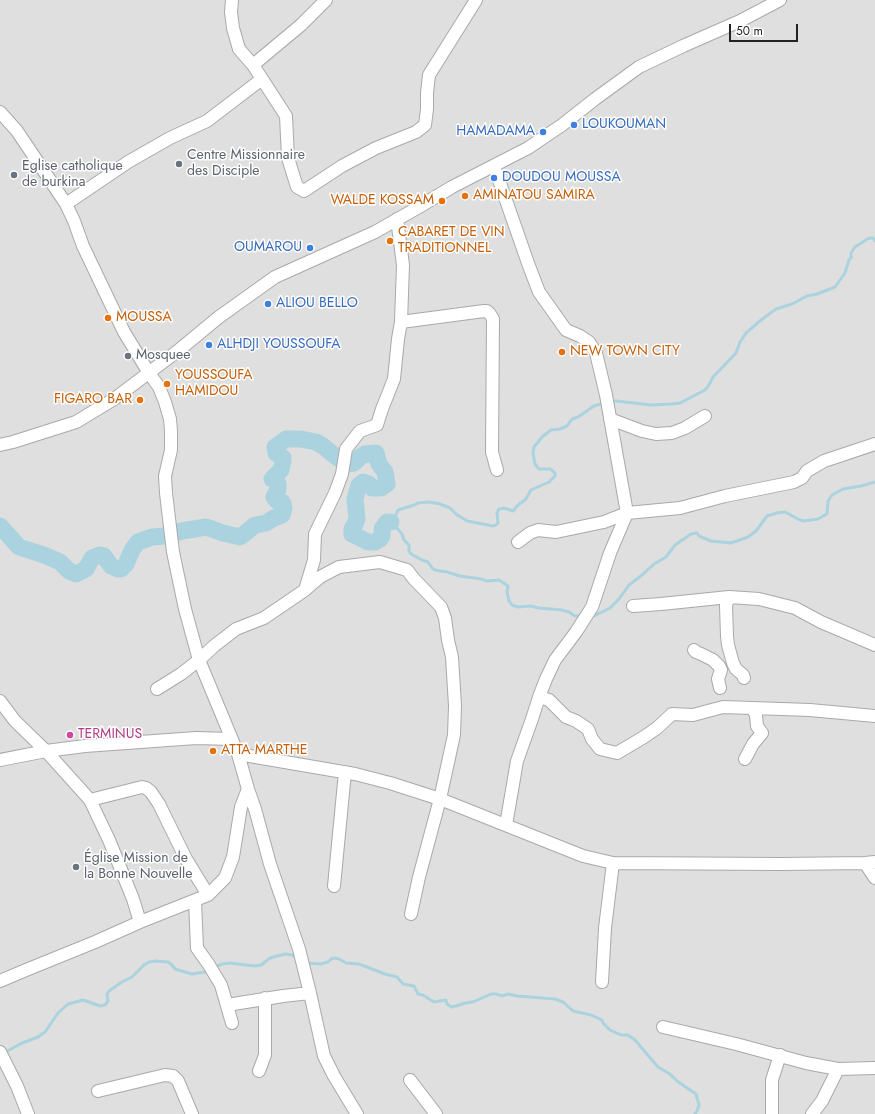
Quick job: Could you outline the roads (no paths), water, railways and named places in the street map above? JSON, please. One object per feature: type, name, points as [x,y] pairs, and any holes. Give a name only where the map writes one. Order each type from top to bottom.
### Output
[{"type":"street","points":[[232,0],[231,12],[233,28],[239,49],[253,64],[286,116],[288,158],[297,187],[304,191],[342,166],[376,148],[416,132],[425,125],[428,109],[427,93],[429,75],[476,0]]},
{"type":"street","points":[[253,64],[301,25],[326,0]]},
{"type":"street","points":[[0,445],[76,422],[114,399],[179,350],[219,317],[275,278],[375,232],[452,187],[528,148],[562,125],[639,67],[740,21],[780,0]]},
{"type":"street","points":[[66,204],[128,162],[170,138],[207,121],[262,79]]},
{"type":"street","points":[[0,112],[17,131],[66,204],[110,304],[124,332],[159,387],[165,402],[170,419],[171,431],[171,450],[165,476],[166,493],[173,552],[185,609],[199,660],[238,754],[248,789],[256,809],[270,864],[299,949],[324,1056],[356,1114]]},
{"type":"street","points":[[494,166],[539,292],[566,330],[590,342],[596,353],[606,395],[627,513],[610,553],[592,608],[555,660],[539,697],[517,761],[506,825]]},
{"type":"street","points":[[304,590],[314,560],[315,534],[340,480],[346,450],[360,431],[377,426],[394,379],[401,322],[403,265],[397,219]]},
{"type":"street","points":[[401,322],[484,311],[487,311],[490,314],[493,319],[492,452],[497,470]]},
{"type":"street","points":[[610,416],[642,431],[656,434],[672,433],[685,428],[705,416]]},
{"type":"street","points":[[518,542],[530,533],[538,530],[556,532],[604,522],[627,513],[680,508],[726,496],[794,482],[802,478],[807,471],[824,461],[875,444]]},
{"type":"street","points":[[157,689],[181,674],[236,629],[264,618],[320,577],[339,567],[380,562],[407,570],[441,607],[452,657],[455,706],[454,735],[440,799],[419,877],[411,914]]},
{"type":"street","points":[[729,597],[726,605],[727,636],[732,660],[736,669],[743,675],[744,678]]},
{"type":"street","points":[[633,606],[729,597],[759,599],[795,608],[821,622],[875,645]]},
{"type":"street","points":[[694,650],[713,660],[719,666],[721,670],[718,679],[720,688]]},
{"type":"street","points":[[723,707],[720,699],[720,688],[723,674],[728,663],[732,660]]},
{"type":"street","points":[[539,697],[548,700],[566,717],[576,721],[588,729],[592,739],[600,749],[617,753],[657,728],[672,714],[693,716],[723,707],[810,710],[875,716]]},
{"type":"street","points":[[0,701],[15,721],[46,751],[90,800],[110,840],[134,899],[140,922]]},
{"type":"street","points":[[745,759],[753,744],[762,733],[757,726],[753,708]]},
{"type":"street","points":[[0,760],[46,751],[85,746],[188,739],[232,739]]},
{"type":"street","points":[[238,754],[345,772],[390,783],[440,799],[583,856],[613,863],[870,863],[875,878]]},
{"type":"street","points":[[334,886],[345,772]]},
{"type":"street","points":[[90,800],[142,787],[151,792],[159,804],[186,859],[208,896]]},
{"type":"street","points":[[0,982],[140,922],[208,896],[225,878],[233,857],[241,807],[248,789]]},
{"type":"street","points":[[602,982],[605,928],[613,863]]},
{"type":"street","points":[[195,901],[197,948],[209,965],[220,985],[232,1023]]},
{"type":"street","points":[[226,1005],[265,998],[310,993]]},
{"type":"street","points":[[259,1071],[265,1055],[265,998]]},
{"type":"street","points":[[663,1027],[838,1069],[875,1068]]},
{"type":"street","points":[[0,1052],[17,1086],[28,1114]]},
{"type":"street","points":[[772,1114],[772,1080],[780,1055]]},
{"type":"street","points":[[812,1114],[822,1100],[838,1069]]},
{"type":"street","points":[[98,1091],[165,1075],[173,1076],[178,1081],[192,1114]]},
{"type":"street","points":[[410,1080],[436,1114]]},
{"type":"waterway","points":[[609,402],[616,401],[651,405],[672,404],[680,403],[705,390],[713,377],[736,353],[740,342],[746,333],[776,309],[792,304],[807,296],[835,287],[845,273],[851,258],[851,253],[855,247],[869,238],[873,238],[875,241]]},
{"type":"waterway","points":[[581,616],[575,616],[562,610],[530,606],[518,607],[512,605],[509,601],[507,592],[508,586],[499,580],[487,581],[435,570],[428,562],[411,554],[409,551],[409,545],[404,540],[402,534],[391,522],[398,510],[418,503],[429,502],[450,508],[467,521],[493,526],[496,525],[498,523],[497,513],[499,509],[504,508],[513,511],[526,499],[531,490],[549,482],[555,476],[555,473],[550,469],[539,469],[535,464],[533,453],[534,447],[542,437],[551,430],[560,429],[567,426],[572,419],[578,417],[594,406],[604,403]]},
{"type":"waterway","points":[[0,526],[19,547],[60,562],[69,571],[76,574],[86,569],[92,558],[100,555],[104,556],[111,566],[121,569],[126,564],[132,550],[138,542],[152,537],[165,536],[182,531],[206,527],[240,537],[255,525],[266,523],[282,515],[284,508],[283,504],[282,502],[277,501],[274,497],[278,489],[278,484],[272,479],[281,470],[283,461],[283,458],[276,453],[275,447],[286,439],[301,439],[316,442],[347,464],[354,463],[365,454],[376,453],[379,464],[385,472],[387,484],[381,488],[372,488],[369,484],[363,482],[359,485],[355,499],[357,519],[352,529],[352,534],[368,542],[375,542],[382,536],[382,529],[387,522],[391,522]]},
{"type":"waterway","points":[[590,618],[610,608],[619,599],[629,585],[654,564],[666,557],[675,545],[691,534],[697,533],[699,536],[711,541],[731,543],[748,537],[756,531],[767,516],[777,513],[785,512],[804,521],[818,519],[827,514],[828,501],[832,495],[843,489],[875,482]]},
{"type":"waterway","points":[[215,967],[230,963],[255,966],[261,965],[270,958],[285,954],[292,955],[298,959]]},
{"type":"waterway","points":[[306,963],[321,964],[335,958],[346,963],[359,964],[397,977],[403,984],[414,986],[418,994],[423,995],[434,1002],[446,1000],[447,1004],[451,1007],[473,1002],[491,994],[502,996],[508,994],[555,999],[563,1002],[573,1011],[591,1015],[602,1020],[610,1030],[621,1035],[628,1035],[635,1040],[658,1067],[670,1074],[677,1081],[696,1094],[699,1105],[695,1114]]},
{"type":"waterway","points":[[4,1053],[20,1044],[38,1037],[45,1032],[58,1013],[68,1004],[83,1000],[100,1006],[105,1005],[108,1001],[107,994],[109,991],[132,977],[149,962],[168,962],[175,969],[192,974],[210,970]]},
{"type":"place","name":"LOUKOUMAN","points":[[574,125]]},
{"type":"place","name":"HAMADAMA","points":[[543,132]]},
{"type":"place","name":"Centre Missionnaire des Disciple","points":[[179,164]]},
{"type":"place","name":"Eglise catholique de burkina","points":[[14,175]]},
{"type":"place","name":"DOUDOU MOUSSA","points":[[494,178]]},
{"type":"place","name":"AMINATOU SAMIRA","points":[[465,196]]},
{"type":"place","name":"WALDE KOSSAM","points":[[442,201]]},
{"type":"place","name":"CABARET DE VIN TRADITIONNEL","points":[[390,241]]},
{"type":"place","name":"OUMAROU","points":[[310,248]]},
{"type":"place","name":"ALIOU BELLO","points":[[268,304]]},
{"type":"place","name":"MOUSSA","points":[[108,318]]},
{"type":"place","name":"ALHDJI YOUSSOUFA","points":[[209,345]]},
{"type":"place","name":"NEW TOWN CITY","points":[[562,352]]},
{"type":"place","name":"Mosquee","points":[[128,356]]},
{"type":"place","name":"YOUSSOUFA HAMIDOU","points":[[167,384]]},
{"type":"place","name":"FIGARO BAR","points":[[140,400]]},
{"type":"place","name":"TERMINUS","points":[[70,735]]},
{"type":"place","name":"ATTA MARTHE","points":[[213,751]]},
{"type":"place","name":"Église Mission de la Bonne Nouvelle","points":[[76,867]]}]
